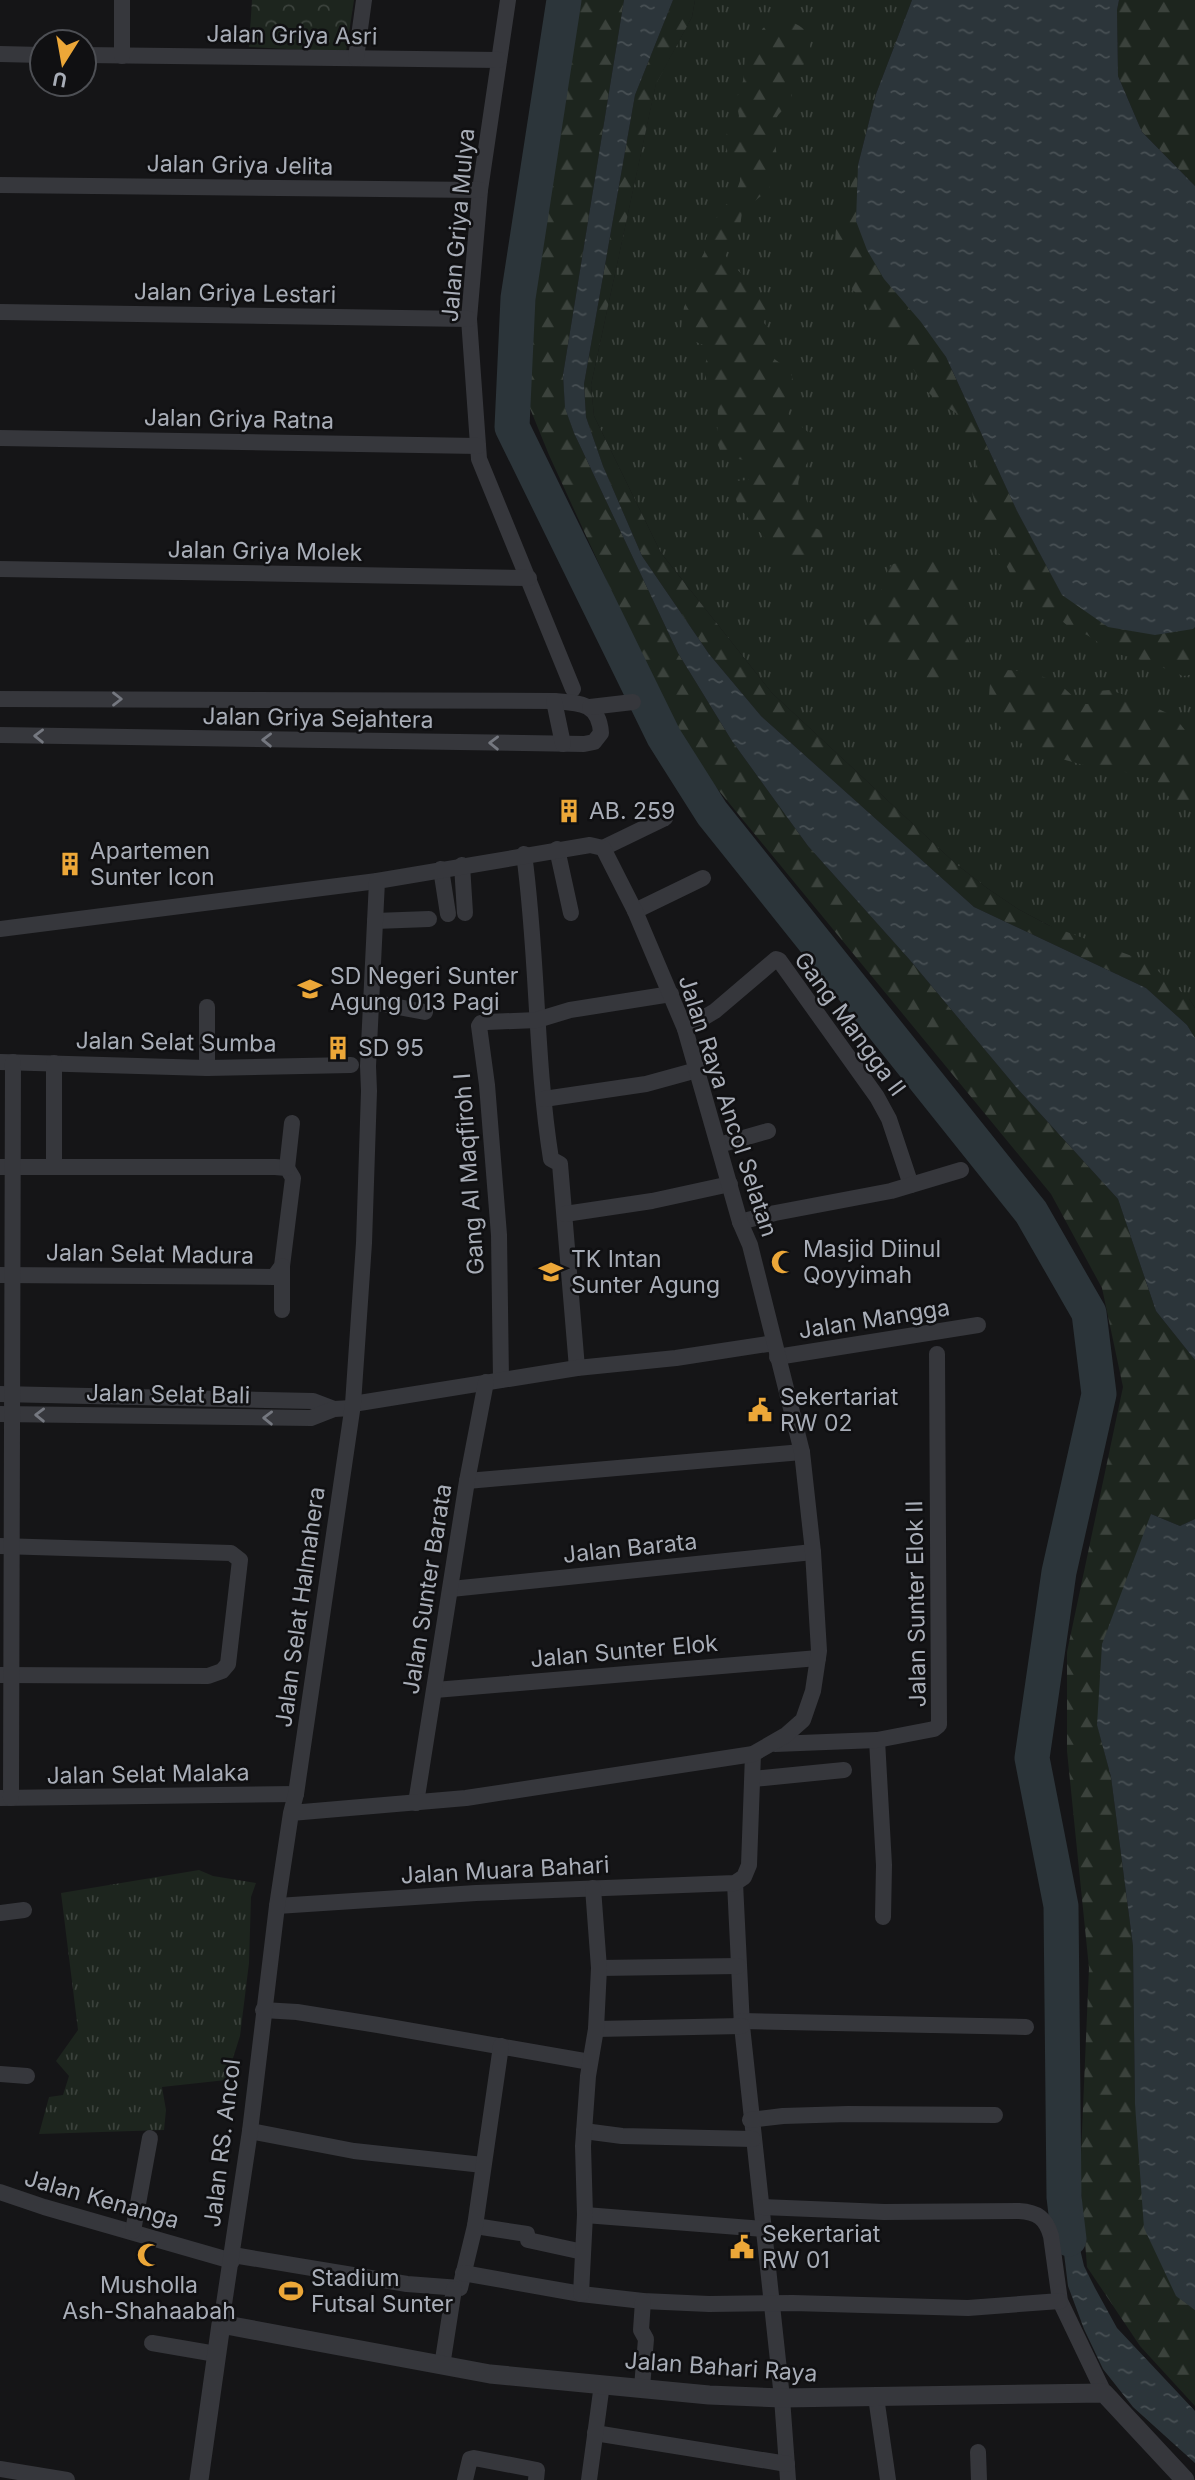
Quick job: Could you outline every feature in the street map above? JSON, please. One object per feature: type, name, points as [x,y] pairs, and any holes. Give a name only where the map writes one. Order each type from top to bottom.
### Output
[{"type":"street","points":[[122,0],[122,56]]},
{"type":"street","points":[[356,58],[364,0]]},
{"type":"street","name":"Jalan Griya Mulya","points":[[508,0],[480,190],[469,319],[479,459],[573,689]]},
{"type":"street","points":[[0,54],[28,55]]},
{"type":"street","name":"Jalan Griya Asri","points":[[98,55],[499,60]]},
{"type":"street","name":"Jalan Griya Jelita","points":[[0,185],[480,190]]},
{"type":"street","name":"Jalan Griya Lestari","points":[[0,312],[469,319]]},
{"type":"street","name":"Jalan Griya Ratna","points":[[0,438],[478,446]]},
{"type":"street","name":"Jalan Griya Molek","points":[[0,569],[528,578]]},
{"type":"street","name":"Jalan Griya Sejahtera","points":[[0,699],[554,701],[590,708],[598,716],[601,733],[594,742],[562,744],[0,736]]},
{"type":"street","points":[[554,701],[562,744]]},
{"type":"street","name":"Jalan Griya Sejahtera","points":[[590,708],[633,702]]},
{"type":"street","points":[[0,929],[377,881],[557,849],[590,845],[603,848],[666,818]]},
{"type":"street","name":"Jalan Raya Ancol Selatan","points":[[603,848],[635,911],[685,1030],[740,1222],[750,1245],[775,1350]]},
{"type":"street","points":[[557,849],[571,913]]},
{"type":"street","points":[[524,854],[532,913],[544,1118],[551,1159],[560,1164],[577,1368]]},
{"type":"street","points":[[461,865],[465,913]]},
{"type":"street","points":[[442,869],[448,914]]},
{"type":"street","points":[[635,911],[703,878]]},
{"type":"street","points":[[293,1804],[416,1803],[466,1798],[752,1754],[772,1744],[803,1720],[813,1691],[818,1658],[813,1552],[802,1452],[775,1350],[577,1368],[352,1409],[364,1243],[368,1066],[377,881]]},
{"type":"street","points":[[375,921],[429,919]]},
{"type":"street","name":"Gang Mangga II","points":[[685,1030],[715,1011],[764,967],[776,959],[779,960],[877,1097],[889,1119],[911,1185]]},
{"type":"street","points":[[537,1020],[570,1010],[671,994]]},
{"type":"street","points":[[372,1002],[425,1012]]},
{"type":"street","points":[[207,1007],[207,1068]]},
{"type":"street","name":"Gang Al Maqfiroh I","points":[[494,1381],[499,1236],[487,1085],[478,1029],[481,1023],[487,1022],[537,1020]]},
{"type":"street","points":[[6,1062],[6,1798]]},
{"type":"street","name":"Jalan Selat Sumba","points":[[6,1062],[207,1068],[351,1065]]},
{"type":"street","points":[[54,1063],[54,1167]]},
{"type":"street","points":[[544,1099],[646,1084],[696,1070]]},
{"type":"street","name":"Jalan Selat Madura","points":[[282,1310],[282,1266],[293,1178],[286,1168],[292,1123]]},
{"type":"street","points":[[719,1145],[768,1131]]},
{"type":"street","points":[[6,1167],[286,1168]]},
{"type":"street","points":[[740,1222],[891,1191],[961,1170]]},
{"type":"street","points":[[565,1214],[652,1201],[730,1184]]},
{"type":"street","name":"Jalan Selat Madura","points":[[6,1275],[261,1278],[274,1277],[282,1266]]},
{"type":"street","name":"Jalan Mangga","points":[[775,1350],[978,1325]]},
{"type":"street","name":"Jalan Sunter Elok II","points":[[772,1744],[877,1740],[937,1728],[940,1719],[937,1354]]},
{"type":"street","name":"Jalan Sunter Barata","points":[[416,1803],[467,1481],[494,1381]]},
{"type":"street","name":"Jalan Selat Bali","points":[[6,1394],[313,1401],[334,1409],[352,1409]]},
{"type":"street","name":"Jalan Selat Bali","points":[[6,1414],[311,1418],[334,1409]]},
{"type":"street","name":"Jalan Selat Halmahera","points":[[293,1804],[352,1409]]},
{"type":"street","points":[[467,1481],[802,1452]]},
{"type":"street","points":[[6,1546],[231,1553],[240,1560],[228,1664],[222,1671],[208,1676],[6,1675]]},
{"type":"street","name":"Jalan Barata","points":[[451,1589],[813,1552]]},
{"type":"street","name":"Jalan Sunter Elok","points":[[435,1690],[818,1658]]},
{"type":"street","points":[[877,1740],[884,1865],[883,1917]]},
{"type":"street","points":[[595,2433],[788,2472],[762,2207],[750,2120],[738,1966],[735,1883],[744,1877],[748,1866],[752,1754]]},
{"type":"street","points":[[753,1779],[844,1770]]},
{"type":"street","name":"Jalan Selat Malaka","points":[[6,1798],[293,1804]]},
{"type":"street","name":"Jalan RS. Ancol","points":[[199,2480],[250,2131],[263,2010],[293,1804]]},
{"type":"street","name":"Jalan Muara Bahari","points":[[277,1906],[476,1893],[735,1883]]},
{"type":"street","points":[[581,2294],[585,2215],[584,2131],[590,2062],[596,2029],[599,1968],[593,1888]]},
{"type":"street","points":[[0,1913],[24,1910]]},
{"type":"street","points":[[599,1968],[738,1966]]},
{"type":"street","points":[[263,2010],[297,2012],[590,2062]]},
{"type":"street","points":[[596,2029],[741,2024],[764,2020],[1026,2027]]},
{"type":"street","points":[[442,2366],[454,2289],[460,2288],[475,2226],[501,2046]]},
{"type":"street","points":[[0,2074],[27,2076]]},
{"type":"street","points":[[750,2120],[848,2114],[995,2116]]},
{"type":"street","points":[[250,2131],[354,2151],[483,2165]]},
{"type":"street","points":[[584,2131],[622,2136],[753,2139]]},
{"type":"street","points":[[133,2231],[150,2138]]},
{"type":"street","name":"Jalan Kenanga","points":[[0,2192],[44,2207],[232,2258],[454,2289]]},
{"type":"street","points":[[762,2207],[884,2212],[1032,2212],[1040,2216],[1049,2228],[1060,2301],[1104,2393],[1185,2480]]},
{"type":"street","points":[[585,2215],[764,2229]]},
{"type":"street","points":[[475,2226],[527,2234],[529,2241],[583,2252]]},
{"type":"street","points":[[463,2273],[581,2294],[643,2301],[968,2308],[1060,2301]]},
{"type":"street","points":[[642,2388],[646,2339],[640,2330],[643,2301]]},
{"type":"street","name":"Jalan Bahari Raya","points":[[221,2324],[490,2374],[709,2395],[782,2398],[1104,2393]]},
{"type":"street","points":[[152,2343],[216,2354]]},
{"type":"street","points":[[589,2480],[603,2384]]},
{"type":"street","points":[[876,2397],[888,2480]]},
{"type":"street","points":[[978,2452],[979,2480]]},
{"type":"street","points":[[465,2480],[470,2459],[474,2458],[537,2470],[536,2480]]},
{"type":"street","points":[[0,2469],[67,2480]]},
{"type":"green space","points":[[252,0],[354,0],[346,52],[249,47]]},
{"type":"green space","points":[[576,0],[624,0],[563,375],[565,407],[574,433],[678,653],[732,741],[808,846],[909,959],[1016,1087],[1118,1199],[1156,1311],[1195,1360],[1195,1519],[1180,1526],[1151,1514],[1097,1724],[1111,1777],[1133,1946],[1135,2104],[1176,2295],[1195,2310],[1195,2406],[1140,2346],[1087,2267],[1080,2178],[1089,1968],[1067,1751],[1067,1652],[1123,1387],[1102,1288],[1051,1194],[683,747],[549,455],[527,401],[524,343]]},
{"type":"green space","points":[[673,0],[695,0],[692,17],[656,84],[591,385],[594,416],[661,553],[772,693],[956,864],[1018,909],[1048,925],[1148,962],[1190,1000],[1195,1008],[1195,1038],[1187,1025],[1146,988],[974,907],[761,716],[709,654],[642,556],[603,466],[586,417],[584,384],[635,95]]},
{"type":"green space","points":[[695,0],[912,0],[876,94],[858,165],[970,412],[1017,511],[1062,595],[1193,629],[1195,627],[1195,1008],[1190,1000],[1018,909],[956,864],[772,693],[661,553],[594,416],[591,385],[656,83],[692,17]]},
{"type":"green space","points":[[1119,0],[1195,0],[1195,186],[1142,132],[1118,76]]},
{"type":"green space","points":[[782,20],[792,22],[806,32],[809,54],[791,79],[791,100],[775,123],[777,164],[773,181],[763,194],[742,212],[740,227],[725,254],[762,295],[766,308],[764,323],[770,335],[772,357],[790,372],[794,382],[788,412],[809,434],[814,445],[798,485],[807,502],[808,525],[822,531],[822,540],[811,562],[797,566],[782,559],[739,507],[730,485],[735,481],[748,480],[751,472],[744,460],[722,456],[717,442],[718,406],[705,371],[710,350],[688,337],[681,329],[684,307],[693,287],[694,272],[704,253],[706,238],[721,210],[735,195],[740,181],[740,174],[728,154],[725,140],[739,116],[736,101],[743,81],[745,59],[763,28]]},
{"type":"green space","points":[[858,165],[856,221],[867,250],[884,279],[921,322],[946,357],[1017,511],[1062,595],[1155,635],[1195,627],[1195,674],[1183,676],[1152,663],[1114,653],[1069,627],[1055,615],[1031,604],[1021,595],[1004,561],[980,525],[971,488],[977,461],[956,413],[928,392],[844,274],[835,242],[836,228]]},
{"type":"green space","points":[[929,557],[954,562],[964,571],[968,586],[963,626],[972,652],[970,667],[960,679],[937,688],[902,660],[894,648],[875,638],[866,618],[865,604],[881,590],[888,569],[893,564]]},
{"type":"green space","points":[[999,670],[1025,672],[1042,677],[1058,684],[1082,704],[1090,704],[1096,691],[1110,690],[1171,715],[1195,743],[1195,809],[1172,799],[1156,779],[1134,776],[1121,770],[1098,769],[1040,753],[1013,739],[988,711],[990,682]]},
{"type":"green space","points":[[199,1870],[213,1876],[256,1883],[251,1897],[249,1963],[240,2036],[226,2080],[162,2087],[166,2110],[164,2130],[39,2134],[49,2097],[63,2095],[69,2076],[56,2061],[78,2030],[61,1893]]},
{"type":"water","points":[[624,0],[673,0],[635,95],[584,384],[586,417],[603,466],[642,556],[709,654],[761,716],[974,907],[1146,988],[1187,1025],[1195,1038],[1195,1360],[1156,1311],[1118,1199],[1016,1087],[909,959],[808,846],[732,741],[678,653],[574,433],[565,408],[563,375]]},
{"type":"water","points":[[912,0],[1119,0],[1118,76],[1142,132],[1195,186],[1193,629],[1155,635],[1108,627],[1062,595],[1017,511],[946,357],[921,322],[884,279],[867,250],[856,221],[858,165],[876,94]]},
{"type":"water","points":[[1151,1514],[1180,1526],[1195,1519],[1195,2310],[1176,2296],[1144,2228],[1135,2104],[1133,1946],[1111,1777],[1097,1725],[1102,1644]]},
{"type":"water","points":[[1048,2192],[1077,2194],[1077,2236],[1084,2266],[1095,2288],[1117,2328],[1195,2411],[1195,2463],[1133,2407],[1103,2369],[1068,2286],[1062,2237]]},
{"type":"waterway","points":[[564,0],[518,298],[512,427],[664,737],[712,813],[1031,1212],[1089,1313],[1099,1394],[1059,1572],[1032,1758],[1061,1906],[1064,2197],[1069,2239]]},
{"type":"place","name":"AB. 259","points":[[569,811]]},
{"type":"place","name":"Apartemen Sunter Icon","points":[[70,864]]},
{"type":"place","name":"SD Negeri Sunter Agung 013 Pagi","points":[[310,989]]},
{"type":"place","name":"SD 95","points":[[338,1048]]},
{"type":"place","name":"Masjid Diinul Qoyyimah","points":[[783,1262]]},
{"type":"place","name":"TK Intan Sunter Agung","points":[[551,1272]]},
{"type":"place","name":"Sekertariat RW 02","points":[[760,1410]]},
{"type":"place","name":"Sekertariat RW 01","points":[[742,2247]]},
{"type":"place","name":"Musholla Ash-Shahaabah","points":[[149,2255]]},
{"type":"place","name":"Stadium Futsal Sunter","points":[[291,2291]]}]
